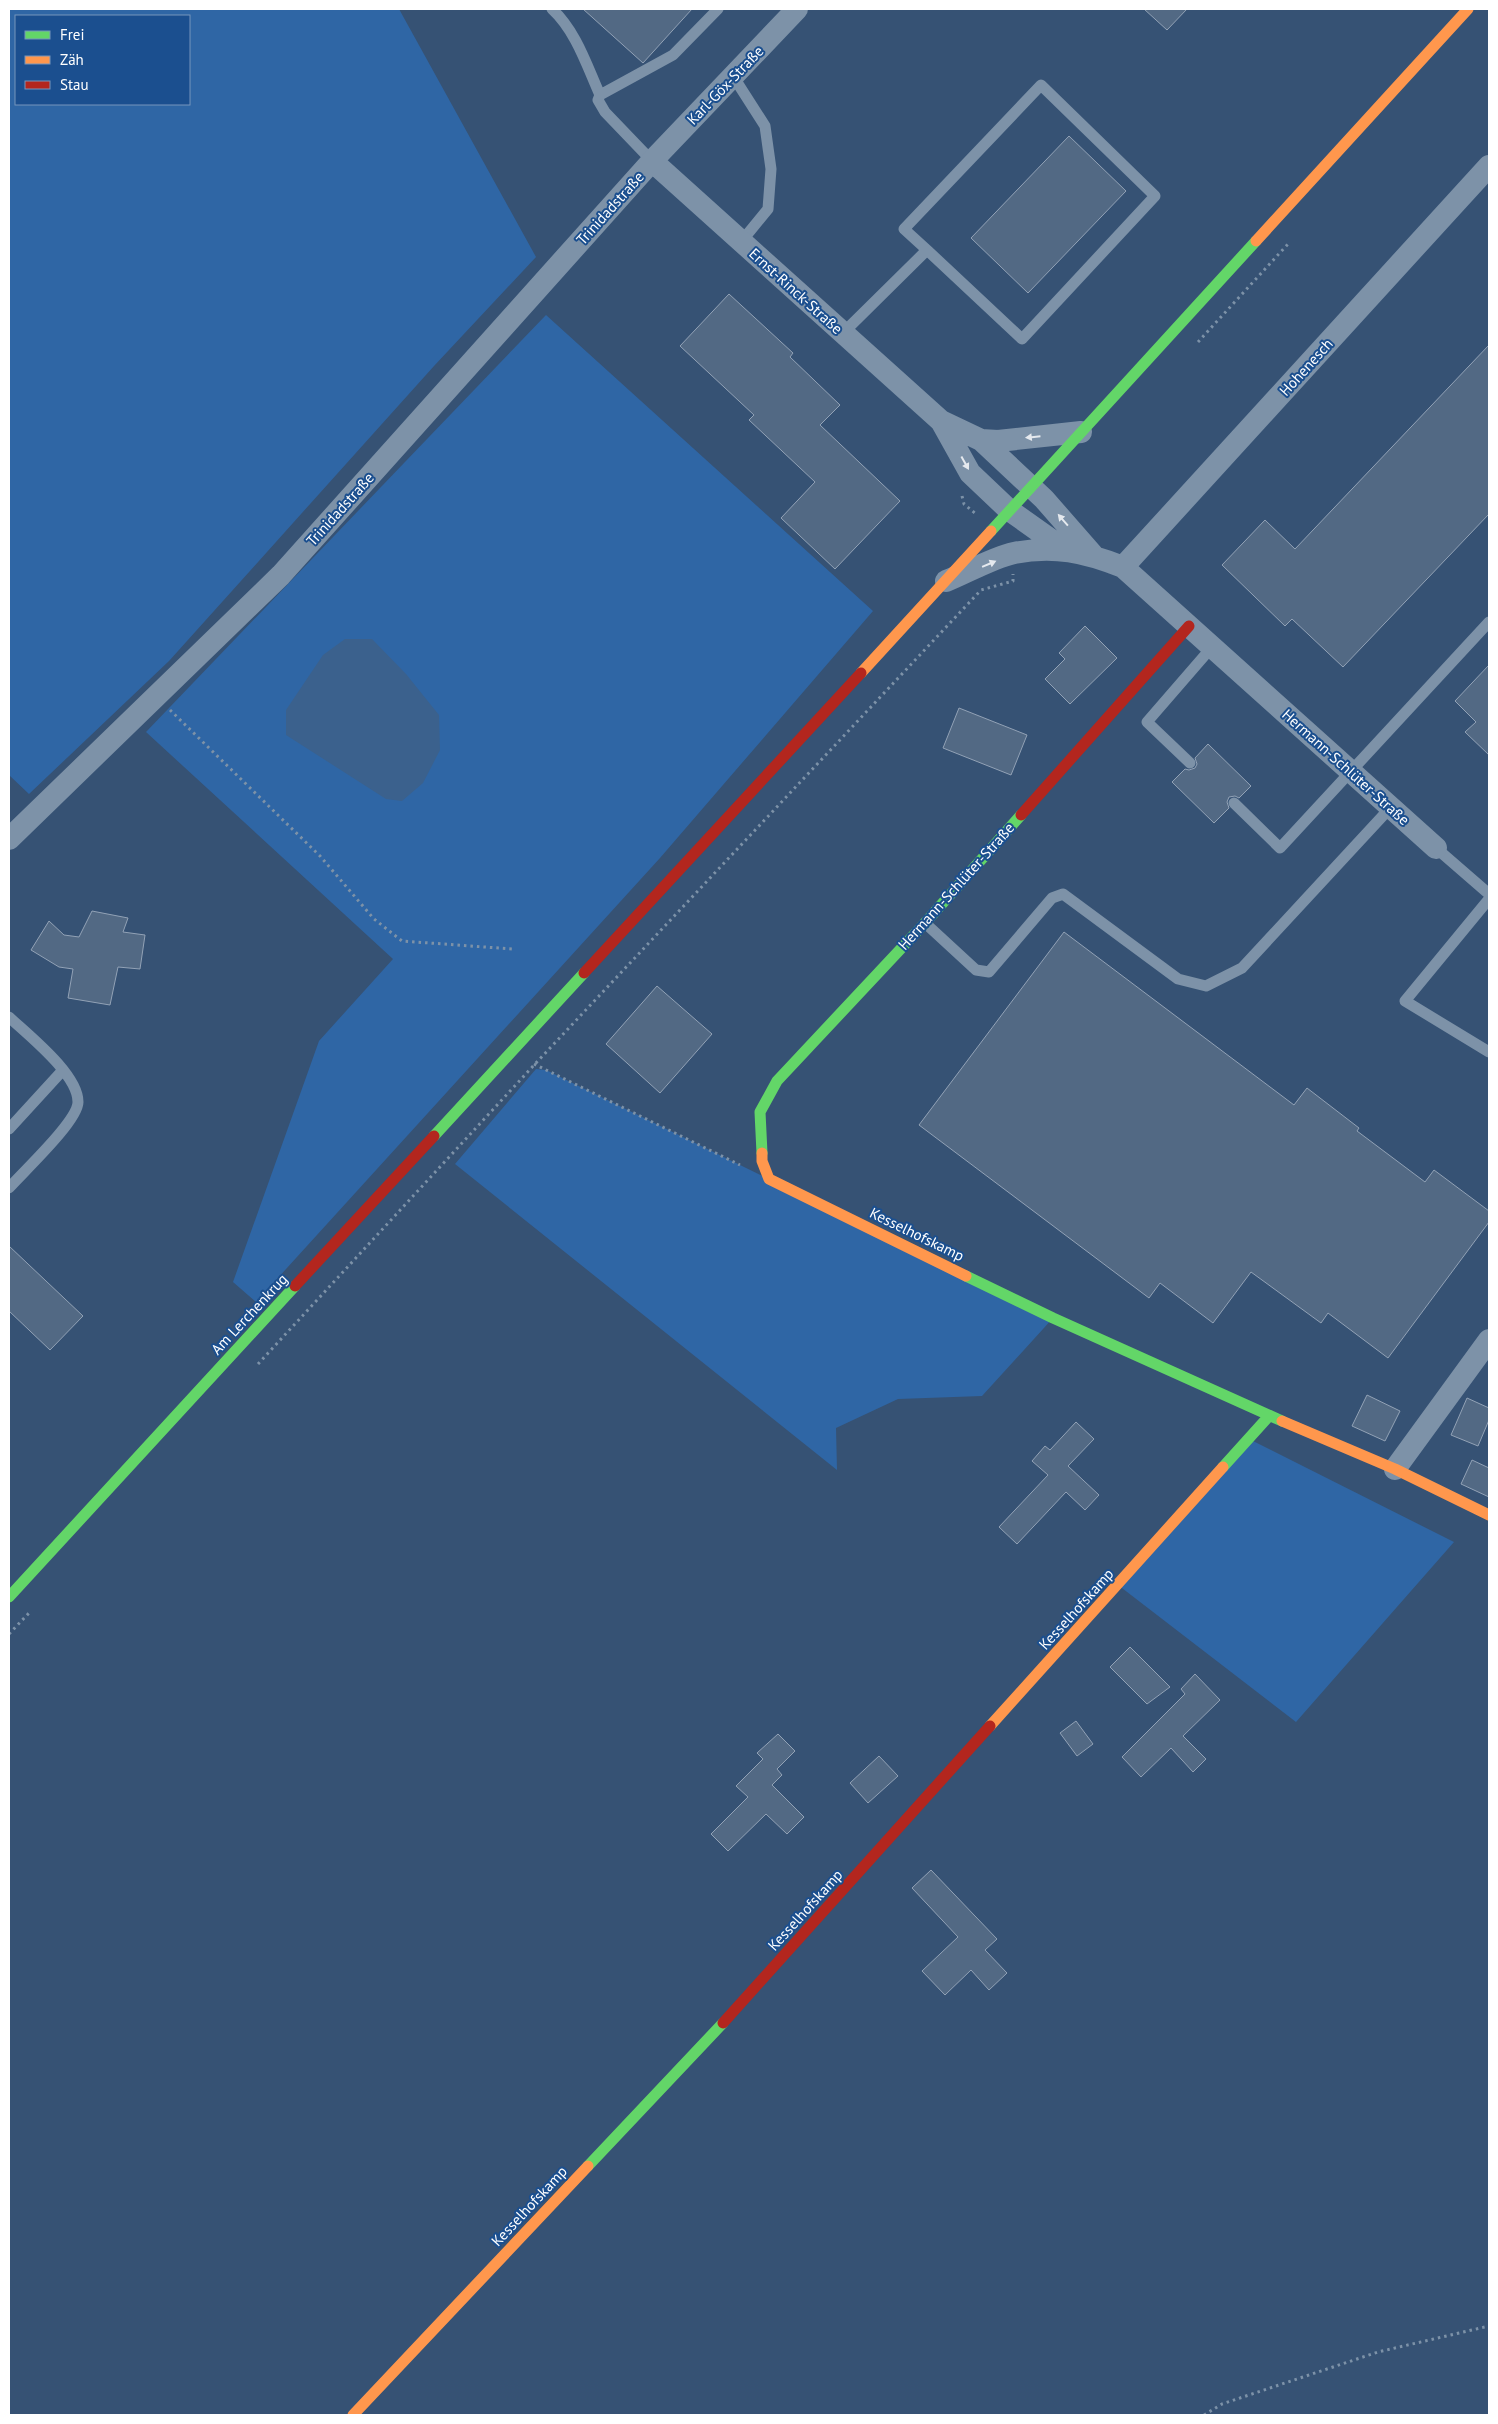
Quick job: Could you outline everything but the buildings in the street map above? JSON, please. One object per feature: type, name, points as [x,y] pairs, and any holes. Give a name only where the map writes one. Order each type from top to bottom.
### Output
[{"type":"street","name":"Karl-Göx-Straße","points":[[652,161],[797,9]]},
{"type":"street","name":"Am Lerchenkrug","points":[[9,1597],[944,582],[1468,9]]},
{"type":"street","name":"Ernst-Rinck-Straße","points":[[652,161],[941,421],[981,440],[1032,486]]},
{"type":"street","name":"Trinidadstraße","points":[[9,839],[282,575],[652,161]]},
{"type":"street","name":"Hohenesch","points":[[1123,566],[1489,166]]},
{"type":"street","name":"Ernst-Rinck-Straße","points":[[941,421],[970,473],[1009,510]]},
{"type":"street","name":"Ernst-Rinck-Straße","points":[[981,440],[998,441],[1081,432]]},
{"type":"street","name":"Hermann-Schlüter-Straße","points":[[1032,486],[1093,555]]},
{"type":"street","name":"Hermann-Schlüter-Straße","points":[[1009,510],[1064,549]]},
{"type":"street","name":"Hermann-Schlüter-Straße","points":[[944,582],[1013,554],[1064,549],[1093,555],[1123,566],[1436,848]]},
{"type":"street","name":"Hermann-Schlüter-Straße","points":[[769,1179],[762,1161],[760,1112],[777,1081],[924,923],[1189,626]]},
{"type":"street","name":"Kesselhofskamp","points":[[769,1179],[1053,1318],[1269,1416],[1395,1469],[1489,1515]]},
{"type":"street","points":[[1395,1469],[1489,1340]]},
{"type":"street","name":"Kesselhofskamp","points":[[353,2415],[761,1982],[1269,1416]]},
{"type":"lane","points":[[552,9],[562,18],[572,34],[600,95]]},
{"type":"lane","points":[[652,161],[599,105],[600,95],[673,55],[718,9]]},
{"type":"lane","points":[[733,76],[765,126],[771,169],[768,209],[741,242]]},
{"type":"lane","points":[[1041,85],[1155,196],[1022,339],[927,250],[904,229],[1041,85]]},
{"type":"lane","points":[[843,333],[927,250]]},
{"type":"lane","points":[[1234,803],[1280,848],[1489,622]]},
{"type":"lane","points":[[1190,763],[1147,722],[1212,647]]},
{"type":"lane","points":[[924,923],[976,970],[989,972],[1052,898],[1063,894],[1178,979],[1206,986],[1242,968],[1391,807]]},
{"type":"lane","points":[[1436,848],[1489,894]]},
{"type":"lane","points":[[1489,899],[1405,1001],[1489,1052]]},
{"type":"lane","points":[[9,1017],[63,1070],[73,1085],[78,1102],[72,1120],[9,1188]]},
{"type":"lane","points":[[9,1129],[63,1070]]},
{"type":"path","points":[[252,1371],[535,1064],[981,590],[1013,581],[1013,554]]},
{"type":"path","points":[[158,696],[320,856],[374,919],[402,941],[512,949]]},
{"type":"path","points":[[511,1050],[535,1064],[769,1179]]},
{"type":"path","points":[[9,1634],[36,1605]]},
{"type":"path","points":[[1204,2415],[1222,2404],[1378,2352],[1489,2326]]},
{"type":"shaded area","points":[[9,9],[399,9],[536,257],[434,366],[169,661],[29,794],[9,775]]},
{"type":"shaded area","points":[[546,315],[873,611],[660,858],[256,1302],[233,1282],[319,1041],[393,959],[146,732]]},
{"type":"shaded area","points":[[345,639],[372,639],[406,674],[439,715],[440,750],[423,783],[402,801],[386,799],[286,735],[286,710],[323,655]]},
{"type":"shaded area","points":[[536,1069],[546,1070],[1053,1318],[982,1396],[898,1399],[836,1428],[837,1470],[455,1164]]},
{"type":"shaded area","points":[[1249,1439],[1454,1542],[1296,1722],[1118,1585]]},
{"type":"traffic: fast","points":[[991,531],[1256,241]]},
{"type":"traffic: fast","points":[[762,1153],[760,1112],[777,1081],[925,923],[1021,815]]},
{"type":"traffic: fast","points":[[434,1136],[584,973]]},
{"type":"traffic: fast","points":[[966,1276],[1053,1318],[1282,1421]]},
{"type":"traffic: fast","points":[[9,1597],[295,1286]]},
{"type":"traffic: fast","points":[[1223,1467],[1269,1416]]},
{"type":"traffic: fast","points":[[588,2166],[723,2023]]},
{"type":"traffic: slow","points":[[1256,241],[1468,9]]},
{"type":"traffic: slow","points":[[861,673],[991,531]]},
{"type":"traffic: slow","points":[[762,1153],[762,1161],[769,1179],[966,1276]]},
{"type":"traffic: slow","points":[[1282,1421],[1395,1469],[1489,1515]]},
{"type":"traffic: slow","points":[[990,1726],[1223,1467]]},
{"type":"traffic: slow","points":[[353,2415],[588,2166]]},
{"type":"traffic: jam","points":[[1021,815],[1189,626]]},
{"type":"traffic: jam","points":[[584,973],[861,673]]},
{"type":"traffic: jam","points":[[295,1286],[434,1136]]},
{"type":"traffic: jam","points":[[723,2023],[990,1726]]}]
